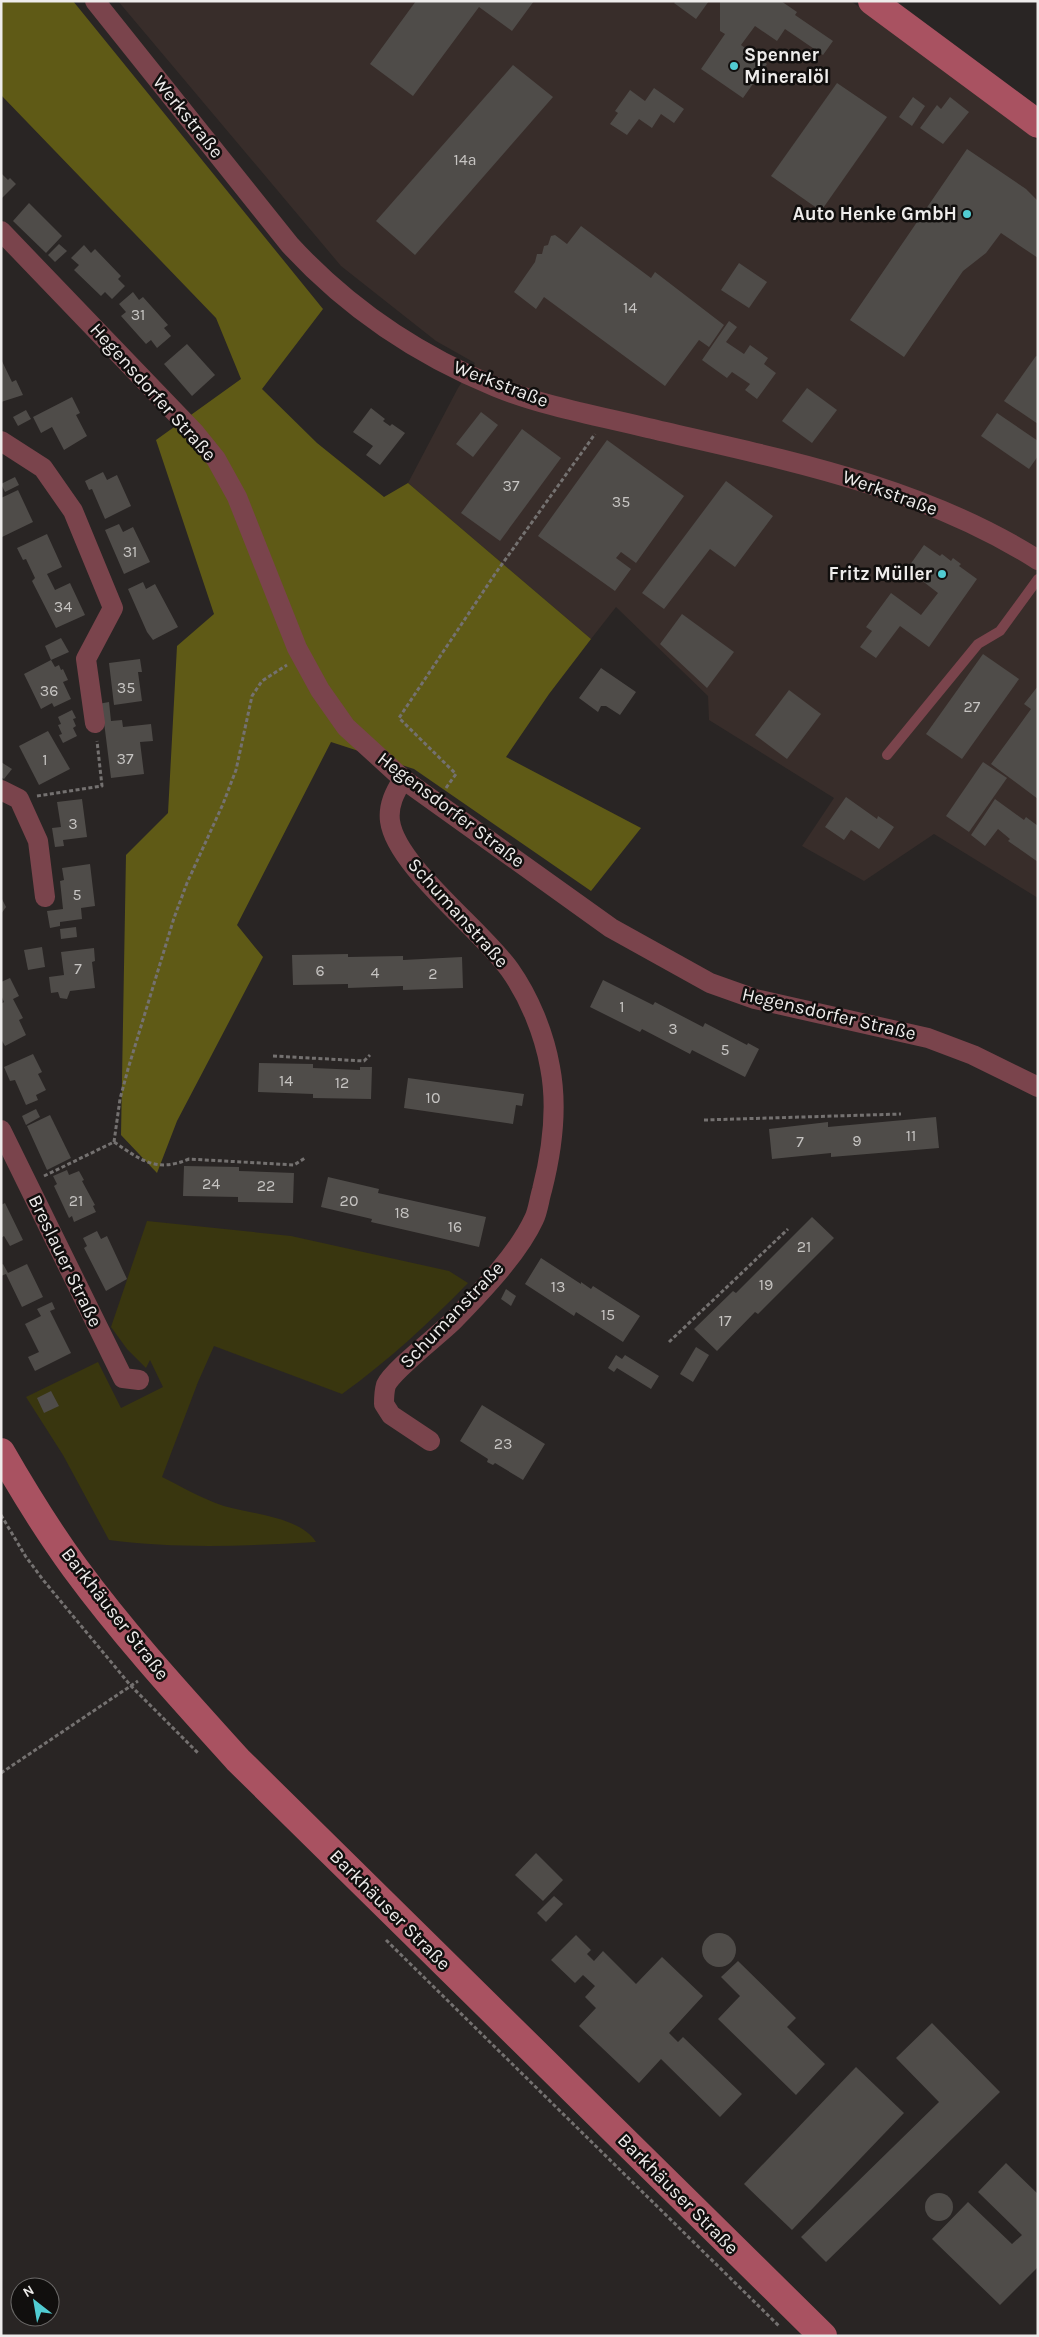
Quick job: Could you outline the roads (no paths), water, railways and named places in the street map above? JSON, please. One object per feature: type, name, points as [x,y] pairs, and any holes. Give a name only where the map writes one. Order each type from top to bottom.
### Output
[{"type":"street","name":"Werkstraße","points":[[95,1],[290,245],[348,301],[419,349],[453,368],[498,388],[607,418],[803,464],[863,481],[914,499],[971,524],[1018,547],[1038,560]]},
{"type":"street","points":[[872,1],[1038,124]]},
{"type":"street","name":"Hegensdorfer Straße","points":[[1,231],[195,433],[216,459],[237,497],[303,658],[320,690],[346,727],[403,779],[611,928],[710,983],[755,1000],[928,1038],[972,1055],[1038,1087]]},
{"type":"street","points":[[1,441],[43,468],[73,511],[114,608],[86,659],[95,724]]},
{"type":"street","name":"Schumanstraße","points":[[403,779],[392,797],[390,820],[397,844],[416,870],[484,938],[510,970],[535,1016],[550,1067],[554,1111],[550,1159],[535,1218],[528,1231],[491,1280],[387,1384],[384,1404],[391,1415],[430,1441]]},
{"type":"street","points":[[10,794],[38,841],[45,897]]},
{"type":"street","name":"Breslauer Straße","points":[[1,1130],[123,1378],[139,1380]]},
{"type":"street","name":"Barkhäuser Straße","points":[[1,1452],[74,1567],[154,1667],[238,1760],[820,2335]]},
{"type":"lane","points":[[887,755],[978,644],[1000,630],[1038,579]]},
{"type":"place","name":"Spenner Mineralöl","points":[[734,66]]},
{"type":"place","name":"Auto Henke GmbH","points":[[967,214]]},
{"type":"place","name":"Fritz Müller","points":[[942,574]]}]
